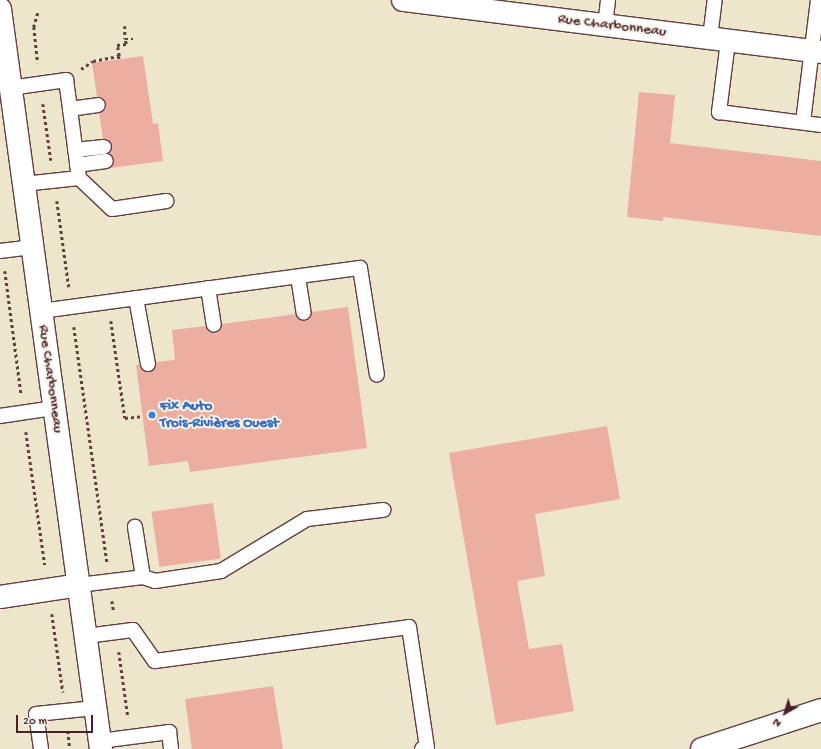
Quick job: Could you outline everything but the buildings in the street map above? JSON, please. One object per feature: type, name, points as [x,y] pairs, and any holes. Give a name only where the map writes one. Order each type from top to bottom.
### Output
[{"type":"street","name":"Rue Charbonneau","points":[[403,0],[445,3],[816,52]]},
{"type":"street","name":"Rue Charbonneau","points":[[0,9],[2,43],[10,88],[7,112],[23,184],[100,745]]},
{"type":"street","points":[[0,597],[79,585]]},
{"type":"street","points":[[702,749],[821,710]]},
{"type":"lane","points":[[605,25],[608,0]]},
{"type":"lane","points":[[715,0],[719,40],[719,112],[821,124]]},
{"type":"lane","points":[[803,122],[816,52],[818,0]]},
{"type":"lane","points":[[10,88],[66,80],[78,171],[112,209],[166,202]]},
{"type":"lane","points":[[70,109],[98,105]]},
{"type":"lane","points":[[23,184],[78,171],[105,154],[75,150]]},
{"type":"lane","points":[[0,251],[32,247]]},
{"type":"lane","points":[[41,312],[360,268],[376,375]]},
{"type":"lane","points":[[298,276],[304,313]]},
{"type":"lane","points":[[208,288],[214,325]]},
{"type":"lane","points":[[136,298],[148,364]]},
{"type":"lane","points":[[0,416],[54,408]]},
{"type":"lane","points":[[79,585],[143,577],[156,581],[221,571],[307,519],[383,510]]},
{"type":"lane","points":[[135,527],[143,577]]},
{"type":"lane","points":[[86,636],[133,630],[155,661],[409,627],[427,748],[422,749]]},
{"type":"lane","points":[[41,749],[36,714],[95,708]]},
{"type":"lane","points":[[100,745],[169,732],[171,749]]},
{"type":"path","points":[[38,13],[34,27],[39,67]]},
{"type":"path","points":[[93,61],[119,58],[117,46],[126,44],[125,26]]},
{"type":"path","points":[[125,39],[133,39]]},
{"type":"path","points":[[43,103],[52,168]]},
{"type":"path","points":[[62,229],[69,289]]},
{"type":"path","name":"Rue Charbonneau","points":[[6,282],[21,397]]},
{"type":"path","points":[[108,302],[125,418],[142,416]]},
{"type":"path","name":"Rue Charbonneau","points":[[74,327],[127,713]]},
{"type":"path","name":"Rue Charbonneau","points":[[26,427],[40,530]]},
{"type":"path","points":[[57,652],[64,700]]},
{"type":"path","points":[[67,728],[70,749]]},
{"type":"place","name":"Fix Auto Trois-Rivières Ouest","points":[[152,415]]}]
